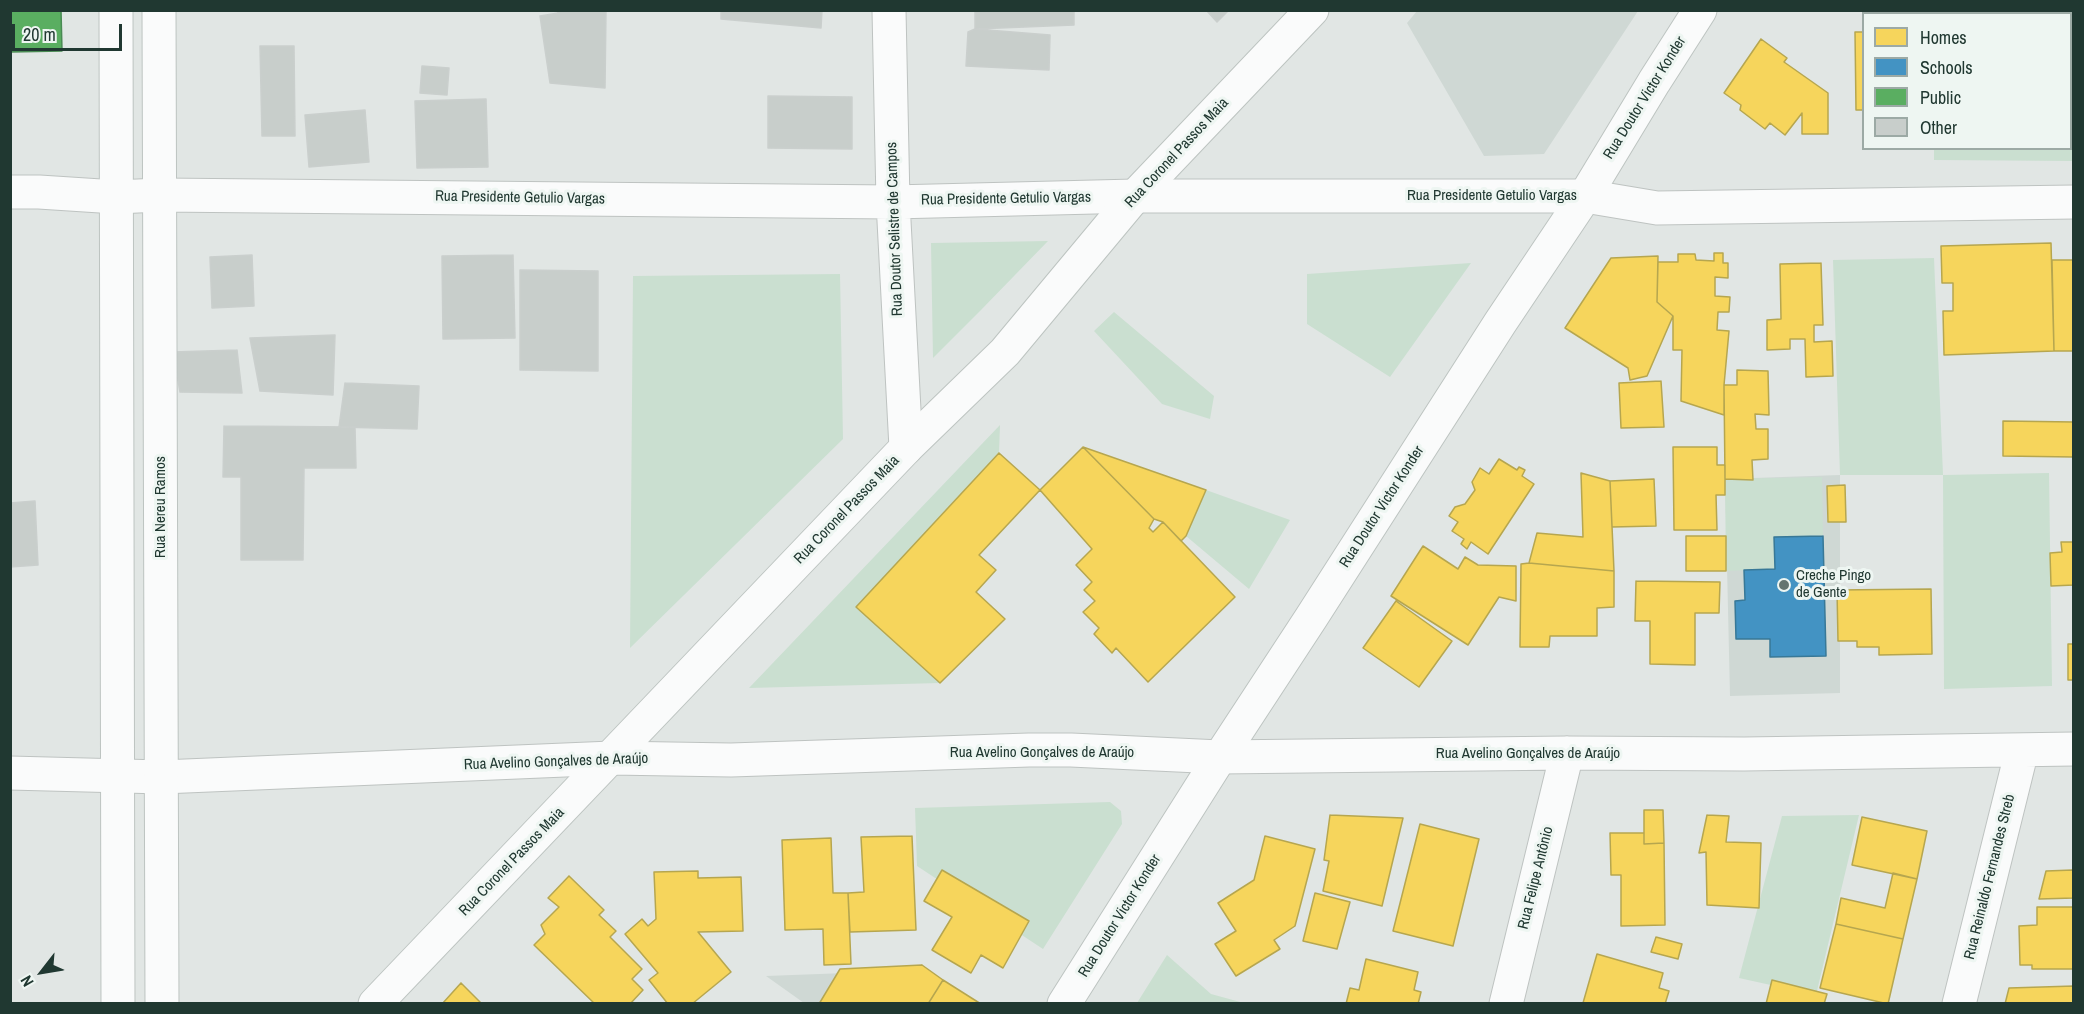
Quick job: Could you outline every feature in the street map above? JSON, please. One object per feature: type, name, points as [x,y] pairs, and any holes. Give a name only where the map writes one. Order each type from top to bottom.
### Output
[{"type":"street","points":[[116,10],[118,1004]]},
{"type":"street","name":"Rua Nereu Ramos","points":[[159,10],[162,1004]]},
{"type":"street","name":"Rua Doutor Selistre de Campos","points":[[890,10],[893,202],[906,448]]},
{"type":"street","name":"Rua Coronel Passos Maia","points":[[375,1004],[906,448],[1005,352],[1135,196],[1312,10]]},
{"type":"street","name":"Rua Doutor Victor Konder","points":[[1064,1004],[1220,757],[1585,196],[1700,10]]},
{"type":"street","name":"Rua Presidente Getulio Vargas","points":[[10,192],[116,197],[160,195],[893,202],[1135,196],[1585,196],[1657,208],[2073,202]]},
{"type":"street","points":[[117,421],[161,426]]},
{"type":"street","points":[[117,601],[161,603]]},
{"type":"street","name":"Rua Avelino Gonçalves de Araújo","points":[[10,773],[162,777],[612,758],[731,760],[1061,750],[1220,757],[1567,753],[1744,754],[2073,749]]},
{"type":"street","name":"Rua Reinaldo Fernandes Streb","points":[[1959,1004],[2022,750]]},
{"type":"street","name":"Rua Felipe Antônio","points":[[1506,1004],[1567,753]]},
{"type":"shaded area","points":[[1417,11],[1638,11],[1544,154],[1484,156],[1407,23]]},
{"type":"shaded area","points":[[1840,475],[1840,693],[1730,696],[1725,479]]},
{"type":"shaded area","points":[[846,973],[967,1003],[804,1003],[766,976]]},
{"type":"green space","points":[[2072,44],[2074,44],[2073,161],[1934,160],[1934,150],[2072,150]]},
{"type":"green space","points":[[1048,241],[981,310],[933,358],[931,243]]},
{"type":"green space","points":[[1934,258],[1943,475],[1840,475],[1833,260]]},
{"type":"green space","points":[[1471,263],[1390,377],[1307,324],[1307,274]]},
{"type":"green space","points":[[840,274],[843,439],[630,648],[633,276]]},
{"type":"green space","points":[[1114,312],[1214,396],[1210,419],[1162,404],[1094,331]]},
{"type":"green space","points":[[1000,425],[999,453],[856,607],[940,683],[749,688]]},
{"type":"green space","points":[[2049,473],[2052,686],[1944,689],[1943,475]]},
{"type":"green space","points":[[1822,477],[1823,536],[1774,537],[1775,569],[1726,571],[1725,479]]},
{"type":"green space","points":[[1206,490],[1290,520],[1249,589],[1186,536]]},
{"type":"green space","points":[[1110,802],[1121,811],[1122,824],[1043,949],[917,866],[915,808]]},
{"type":"green space","points":[[1859,815],[1816,995],[1739,978],[1782,816]]},
{"type":"green space","points":[[1167,955],[1211,994],[1244,1003],[1137,1003]]},
{"type":"building: Homes","points":[[1900,10],[1932,10],[1932,12],[1900,12]]},
{"type":"building: Homes","points":[[1855,32],[1862,32],[1862,110],[1856,110]]},
{"type":"building: Homes","points":[[1761,39],[1787,58],[1784,62],[1828,93],[1828,134],[1802,134],[1802,113],[1785,135],[1770,123],[1765,129],[1740,110],[1741,105],[1724,93]]},
{"type":"building: Homes","points":[[2051,243],[2054,351],[1944,355],[1943,311],[1953,311],[1953,283],[1942,283],[1941,246]]},
{"type":"building: Homes","points":[[1714,253],[1723,253],[1723,263],[1728,263],[1728,278],[1715,277],[1715,296],[1730,297],[1729,312],[1718,312],[1717,330],[1729,331],[1724,415],[1681,401],[1682,350],[1673,350],[1673,316],[1657,302],[1658,262],[1678,262],[1678,254],[1695,254],[1696,260],[1714,261]]},
{"type":"building: Homes","points":[[1658,256],[1657,302],[1673,316],[1647,376],[1630,380],[1628,368],[1565,328],[1611,258]]},
{"type":"building: Homes","points":[[2052,260],[2074,260],[2074,351],[2054,351]]},
{"type":"building: Homes","points":[[1821,263],[1823,325],[1814,325],[1814,342],[1832,341],[1833,376],[1806,377],[1805,339],[1790,339],[1790,349],[1767,350],[1767,320],[1781,319],[1780,264]]},
{"type":"building: Homes","points":[[1737,370],[1768,371],[1769,415],[1755,414],[1756,429],[1768,429],[1768,459],[1752,460],[1753,480],[1725,479],[1724,385],[1737,385]]},
{"type":"building: Homes","points":[[1661,381],[1664,427],[1621,428],[1619,383]]},
{"type":"building: Homes","points":[[2003,421],[2074,422],[2074,457],[2003,456]]},
{"type":"building: Homes","points":[[1083,447],[1154,519],[1149,528],[1153,532],[1163,522],[1235,597],[1148,682],[1116,648],[1112,653],[1094,634],[1099,628],[1083,612],[1095,601],[1084,590],[1092,582],[1076,565],[1092,549],[1040,490]]},
{"type":"building: Homes","points":[[1083,447],[1206,490],[1186,536],[1181,541],[1163,522],[1154,519]]},
{"type":"building: Homes","points":[[1673,447],[1717,447],[1717,465],[1725,465],[1725,495],[1716,495],[1717,530],[1674,530]]},
{"type":"building: Homes","points":[[999,453],[1040,490],[979,555],[996,570],[976,592],[1005,619],[940,683],[856,607]]},
{"type":"building: Homes","points":[[1499,459],[1517,470],[1519,467],[1525,470],[1522,476],[1534,484],[1488,554],[1471,542],[1467,549],[1461,544],[1464,539],[1452,531],[1458,522],[1449,516],[1455,507],[1465,504],[1475,490],[1472,482],[1480,468],[1489,474]]},
{"type":"building: Homes","points":[[1581,473],[1610,481],[1614,571],[1529,563],[1537,533],[1583,537]]},
{"type":"building: Homes","points":[[1654,479],[1656,526],[1612,527],[1610,481]]},
{"type":"building: Homes","points":[[1845,485],[1846,522],[1828,522],[1827,486]]},
{"type":"building: Homes","points":[[1686,536],[1726,536],[1726,571],[1686,571]]},
{"type":"building: Homes","points":[[2061,542],[2074,542],[2074,585],[2051,586],[2050,553],[2062,552]]},
{"type":"building: Homes","points":[[1423,546],[1458,569],[1465,557],[1478,565],[1516,566],[1516,601],[1499,597],[1468,645],[1391,596]]},
{"type":"building: Homes","points":[[1521,564],[1614,571],[1614,607],[1597,608],[1597,636],[1550,636],[1549,647],[1520,647]]},
{"type":"building: Homes","points":[[1636,581],[1720,582],[1719,613],[1695,613],[1695,665],[1650,664],[1650,621],[1635,621]]},
{"type":"building: Homes","points":[[1931,589],[1932,654],[1879,655],[1879,647],[1857,647],[1857,641],[1838,641],[1837,590]]},
{"type":"building: Homes","points":[[1396,601],[1452,641],[1419,687],[1363,648]]},
{"type":"building: Homes","points":[[2068,644],[2074,644],[2074,680],[2068,680]]},
{"type":"building: Homes","points":[[1644,810],[1663,810],[1664,843],[1644,844]]},
{"type":"building: Homes","points":[[1330,815],[1403,818],[1382,906],[1323,891],[1329,861],[1324,860]]},
{"type":"building: Homes","points":[[1707,815],[1729,816],[1726,842],[1761,843],[1759,908],[1707,905],[1706,852],[1699,853]]},
{"type":"building: Homes","points":[[1862,817],[1927,831],[1917,879],[1852,865]]},
{"type":"building: Homes","points":[[1420,824],[1479,839],[1453,946],[1393,931]]},
{"type":"building: Homes","points":[[1610,833],[1644,833],[1644,844],[1664,843],[1665,925],[1621,926],[1621,875],[1611,875]]},
{"type":"building: Homes","points":[[912,836],[916,930],[850,932],[848,893],[864,892],[861,837]]},
{"type":"building: Homes","points":[[1265,836],[1315,849],[1295,926],[1274,940],[1280,949],[1236,976],[1215,944],[1236,931],[1218,903],[1254,880]]},
{"type":"building: Homes","points":[[831,838],[833,893],[848,893],[851,964],[824,965],[823,929],[785,930],[782,840]]},
{"type":"building: Homes","points":[[942,870],[1029,921],[1003,968],[981,955],[971,973],[932,950],[952,917],[924,901]]},
{"type":"building: Homes","points":[[2073,870],[2074,898],[2039,899],[2046,871]]},
{"type":"building: Homes","points":[[698,871],[698,878],[741,877],[743,931],[698,932],[731,972],[692,1004],[668,1004],[649,980],[658,973],[625,934],[642,919],[648,926],[656,919],[654,872]]},
{"type":"building: Homes","points":[[1893,873],[1917,879],[1903,939],[1836,924],[1841,898],[1885,908]]},
{"type":"building: Homes","points":[[569,876],[604,910],[599,915],[616,931],[610,937],[642,969],[632,979],[643,990],[630,1004],[595,1004],[534,945],[545,934],[541,925],[559,907],[548,898]]},
{"type":"building: Homes","points":[[1315,893],[1350,902],[1337,949],[1303,941]]},
{"type":"building: Homes","points":[[2037,907],[2074,907],[2074,969],[2032,969],[2032,965],[2020,965],[2019,926],[2037,925]]},
{"type":"building: Homes","points":[[1836,924],[1903,939],[1888,1004],[1820,988]]},
{"type":"building: Homes","points":[[1656,937],[1682,944],[1678,959],[1651,952]]},
{"type":"building: Homes","points":[[1597,954],[1663,973],[1659,988],[1669,991],[1665,1004],[1583,1003]]},
{"type":"building: Homes","points":[[1366,959],[1418,972],[1414,990],[1421,992],[1418,1004],[1346,1004],[1350,988],[1359,990]]},
{"type":"building: Homes","points":[[922,965],[943,980],[928,1004],[819,1004],[840,969]]},
{"type":"building: Homes","points":[[943,980],[981,1004],[928,1004]]},
{"type":"building: Homes","points":[[1772,980],[1827,994],[1824,1004],[1766,1004]]},
{"type":"building: Homes","points":[[461,983],[482,1004],[442,1004]]},
{"type":"building: Homes","points":[[2074,986],[2074,1004],[2005,1004],[2009,988]]},
{"type":"building: Schools","name":"Creche Pingo de Gente","points":[[1823,536],[1826,656],[1770,657],[1770,639],[1736,639],[1735,601],[1745,600],[1744,570],[1775,569],[1774,537]]},
{"type":"building: Public","points":[[10,10],[61,10],[62,51],[10,52]]},
{"type":"building: Other","points":[[557,10],[606,10],[605,88],[550,83],[540,16],[558,13]]},
{"type":"building: Other","points":[[721,10],[822,10],[821,28],[721,19]]},
{"type":"building: Other","points":[[975,10],[1074,10],[1074,25],[975,29]]},
{"type":"building: Other","points":[[1206,10],[1229,10],[1217,22]]},
{"type":"building: Other","points":[[975,29],[1050,35],[1049,70],[966,66],[968,32]]},
{"type":"building: Other","points":[[260,46],[294,46],[295,136],[262,136]]},
{"type":"building: Other","points":[[422,66],[449,68],[447,95],[420,93]]},
{"type":"building: Other","points":[[768,96],[852,97],[852,149],[768,148]]},
{"type":"building: Other","points":[[486,99],[488,167],[417,168],[415,101]]},
{"type":"building: Other","points":[[365,110],[369,162],[309,167],[305,115]]},
{"type":"building: Other","points":[[252,255],[254,306],[212,308],[210,257]]},
{"type":"building: Other","points":[[513,255],[515,338],[443,339],[442,256]]},
{"type":"building: Other","points":[[520,270],[598,271],[598,371],[520,370]]},
{"type":"building: Other","points":[[335,335],[333,395],[260,391],[250,338]]},
{"type":"building: Other","points":[[237,350],[242,393],[180,392],[173,352]]},
{"type":"building: Other","points":[[345,383],[419,386],[417,429],[339,427]]},
{"type":"building: Other","points":[[224,426],[355,427],[356,468],[304,468],[303,560],[241,560],[241,477],[223,477]]},
{"type":"building: Other","points":[[35,501],[38,565],[10,567],[10,503]]},
{"type":"place","name":"Creche Pingo de Gente","points":[[1784,585]]}]
